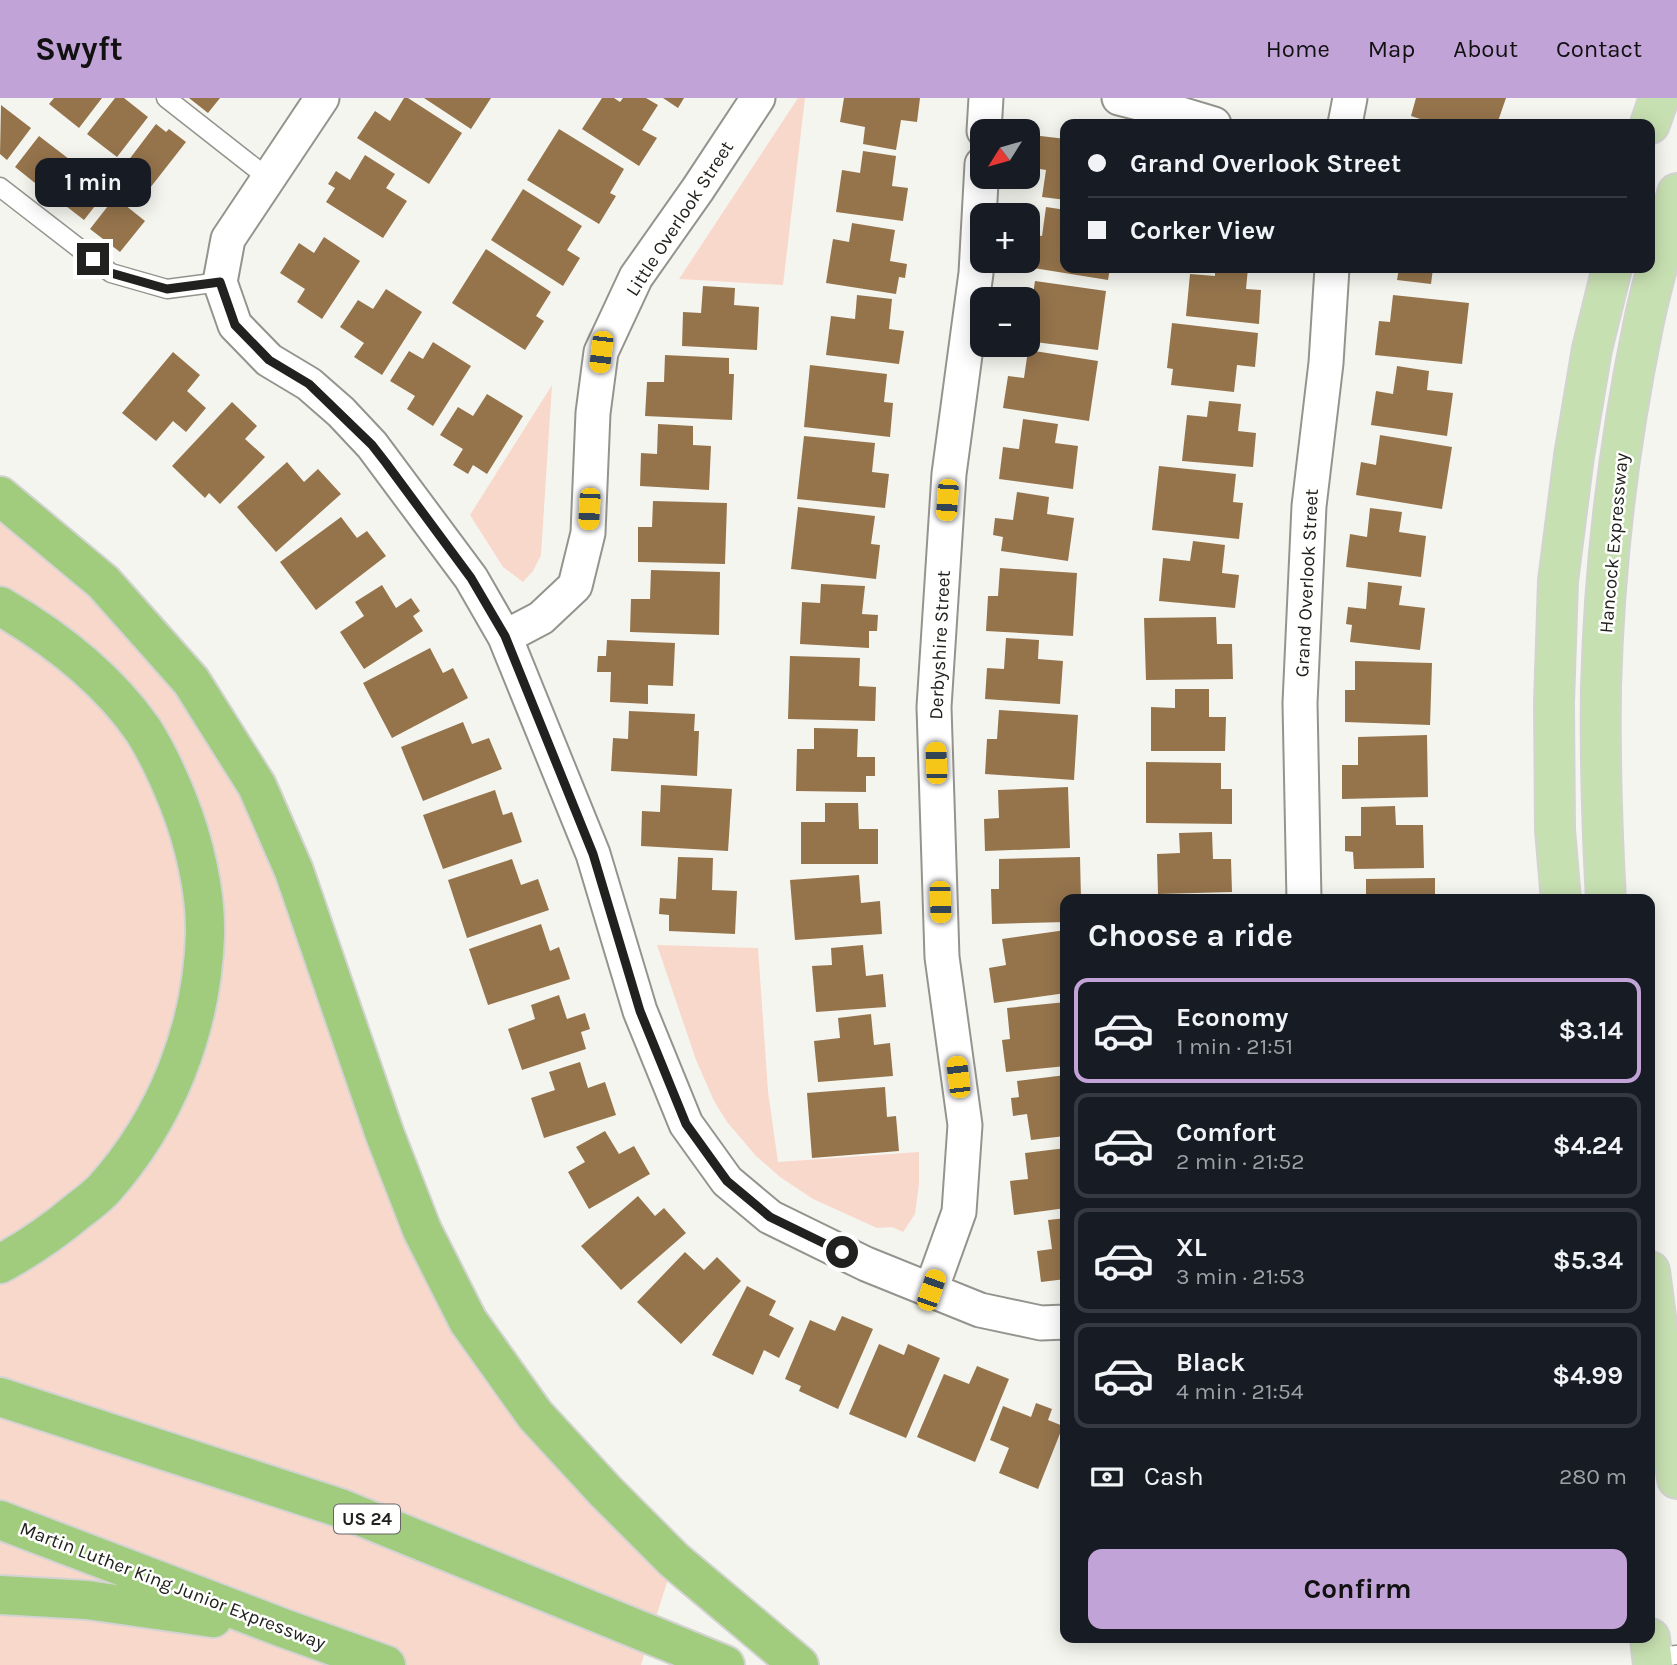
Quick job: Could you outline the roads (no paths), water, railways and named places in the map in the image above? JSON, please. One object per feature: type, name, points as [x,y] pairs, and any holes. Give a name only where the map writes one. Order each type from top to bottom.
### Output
[{"type":"highway","points":[[0,496],[103,582],[191,681],[257,786],[294,871],[385,1135],[422,1230],[468,1321],[535,1415],[607,1492],[674,1560],[799,1665]]},
{"type":"highway","points":[[0,606],[74,655],[112,691],[143,731],[168,775],[187,823],[200,875],[205,933],[200,994],[185,1050],[166,1099],[135,1150],[101,1192],[62,1224],[0,1264]]},
{"type":"highway","name":"US 24","points":[[0,1397],[340,1508],[725,1665]]},
{"type":"highway","name":"Martin Luther King Junior Expressway","points":[[0,1520],[386,1665]]},
{"type":"highway","points":[[0,1595],[87,1600],[283,1628]]},
{"type":"main road","points":[[1652,119],[1659,98]]},
{"type":"main road","name":"Hancock Expressway","points":[[1606,894],[1601,810],[1601,687],[1608,575],[1622,445],[1643,324],[1677,193]]},
{"type":"main road","points":[[1560,894],[1555,830],[1558,581],[1574,456],[1592,349],[1611,273]]},
{"type":"main road","points":[[1655,1309],[1677,1479]]},
{"type":"street","points":[[322,98],[228,239],[220,282],[235,325],[269,360],[309,384],[372,445],[471,578],[505,636],[593,854],[640,1011],[686,1124],[727,1181],[770,1217],[866,1264],[980,1310],[1041,1324],[1060,1322]]},
{"type":"street","name":"Little Overlook Street","points":[[505,636],[541,618],[575,586],[588,533],[593,412],[601,352],[636,277],[758,98]]},
{"type":"street","points":[[985,119],[986,98]]},
{"type":"street","points":[[1119,98],[1197,119]]},
{"type":"street","points":[[1346,119],[1350,98]]},
{"type":"street","name":"Derbyshire Street","points":[[931,1290],[959,1212],[965,1125],[942,957],[934,708],[949,474],[976,273],[981,189]]},
{"type":"street","name":"Grand Overlook Street","points":[[1304,894],[1300,703],[1308,506],[1326,363],[1332,273]]},
{"type":"lane","points":[[166,98],[268,178]]},
{"type":"lane","points":[[0,187],[111,273],[167,289],[220,282]]}]
